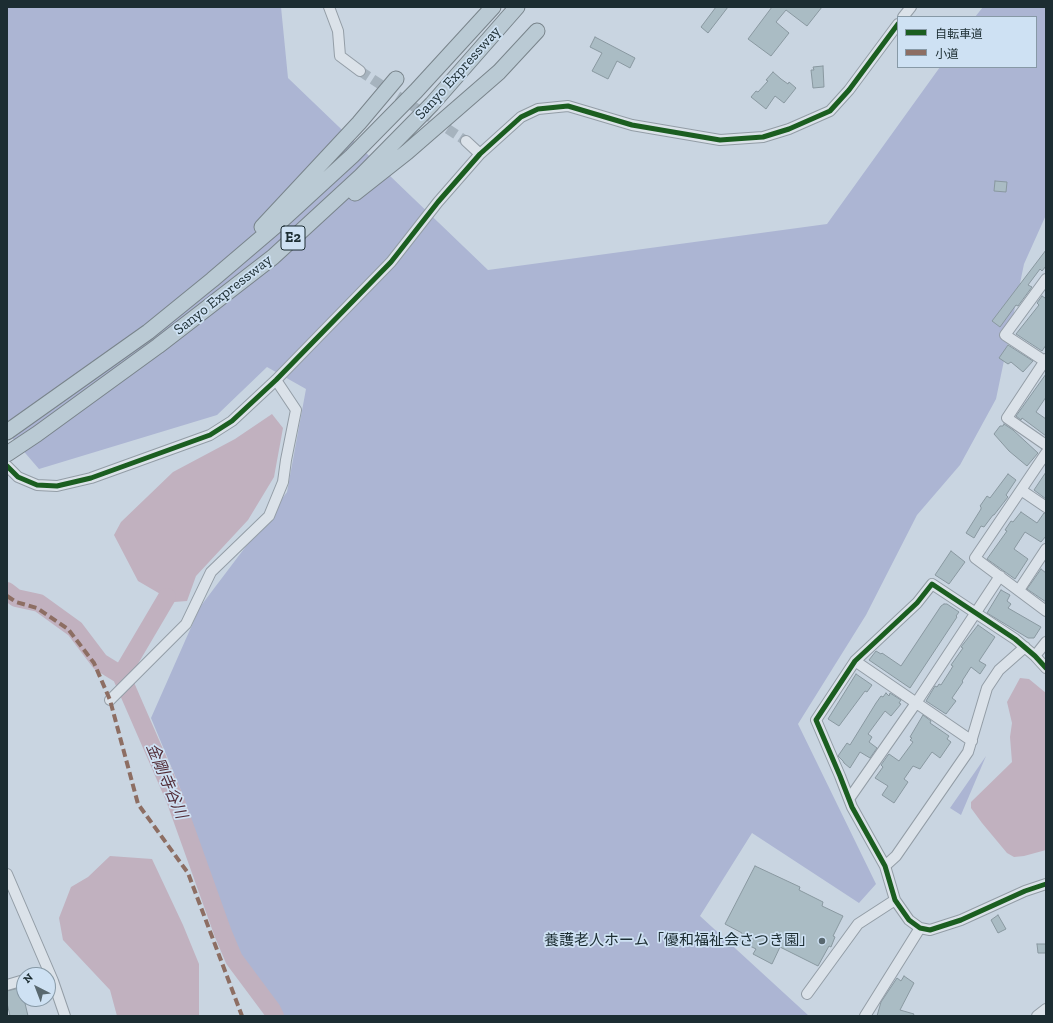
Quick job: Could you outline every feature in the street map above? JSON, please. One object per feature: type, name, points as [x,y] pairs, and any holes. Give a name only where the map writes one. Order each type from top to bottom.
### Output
[{"type":"highway","name":"Sanyo Expressway","points":[[7,432],[148,332],[280,222],[352,156],[416,91],[493,7]]},
{"type":"highway","name":"Sanyo Expressway","points":[[7,454],[158,346],[273,257],[361,176],[432,104],[517,7]]},
{"type":"highway","points":[[273,257],[407,152],[499,72],[537,31]]},
{"type":"highway","points":[[148,332],[199,282],[258,231],[359,123],[396,79]]},
{"type":"street","points":[[329,7],[338,31],[340,56],[360,71]]},
{"type":"street","points":[[904,16],[911,7]]},
{"type":"street","points":[[7,466],[18,478],[37,485],[57,486],[90,478],[210,435],[232,420],[276,380],[391,262],[438,202],[480,154],[521,117],[538,109],[568,106],[632,125],[720,140],[763,137],[830,111],[849,90],[897,25]]},
{"type":"street","points":[[466,141],[480,154]]},
{"type":"street","points":[[1046,279],[1005,335],[1045,361],[1007,418],[1046,444]]},
{"type":"street","points":[[110,700],[186,624],[211,572],[269,516],[283,482],[296,410],[276,380]]},
{"type":"street","points":[[1046,453],[975,558],[1046,611]]},
{"type":"street","points":[[1021,490],[1046,507]]},
{"type":"street","points":[[1019,590],[1046,549]]},
{"type":"street","points":[[849,799],[916,703],[1000,576]]},
{"type":"street","points":[[1046,668],[1035,656],[1015,639],[932,584],[917,603],[855,661],[816,720],[852,807],[885,866],[895,900],[909,920],[920,928],[930,930],[961,920],[1025,891],[1046,884]]},
{"type":"street","points":[[1035,656],[1046,642]]},
{"type":"street","points":[[885,866],[896,856],[968,752],[987,688],[999,670],[1025,647]]},
{"type":"street","points":[[855,661],[972,741]]},
{"type":"street","points":[[7,874],[42,967]]},
{"type":"street","points":[[807,994],[858,924],[895,900]]},
{"type":"street","points":[[865,1016],[920,928]]},
{"type":"street","points":[[56,998],[64,1016]]},
{"type":"street","points":[[1037,1016],[1046,1009]]},
{"type":"shaded area","points":[[7,7],[281,7],[288,78],[488,270],[827,224],[939,68],[1037,68],[1037,16],[976,16],[983,7],[1046,7],[1046,215],[1024,264],[996,399],[960,465],[917,515],[866,615],[798,724],[876,884],[859,903],[752,833],[700,916],[809,1016],[283,1016],[282,1012],[238,954],[180,788],[151,718],[200,607],[287,492],[306,389],[267,367],[217,415],[39,469],[7,432]]},
{"type":"shaded area","points":[[272,414],[283,428],[274,477],[248,520],[196,576],[187,601],[174,602],[138,581],[114,535],[121,522],[173,472],[235,439]]},
{"type":"shaded area","points":[[1020,678],[1029,679],[1046,693],[1046,850],[1014,857],[1007,853],[982,823],[971,808],[971,802],[1012,762],[1010,737],[1012,723],[1007,702]]},
{"type":"shaded area","points":[[986,756],[961,815],[950,808]]},
{"type":"shaded area","points":[[110,856],[152,859],[183,925],[199,964],[199,1016],[117,1016],[110,990],[63,940],[59,918],[71,887],[88,877]]},
{"type":"building","points":[[716,7],[728,7],[708,33],[701,27]]},
{"type":"building","points":[[772,7],[822,7],[807,26],[786,10],[776,22],[789,33],[771,56],[748,39]]},
{"type":"building","points":[[595,37],[635,58],[630,68],[617,61],[608,79],[592,71],[602,53],[590,47]]},
{"type":"building","points":[[823,66],[824,87],[813,88],[811,70],[814,70],[813,67]]},
{"type":"building","points":[[773,72],[788,84],[789,82],[796,88],[784,103],[775,96],[766,109],[751,97],[768,81],[766,80]]},
{"type":"building","points":[[995,181],[1007,182],[1006,192],[994,191]]},
{"type":"building","points":[[1046,250],[1046,266],[1042,271],[1040,269],[1028,285],[1032,287],[1018,306],[1016,305],[1000,327],[992,321]]},
{"type":"building","points":[[1042,296],[1045,298],[1046,296],[1046,345],[1042,351],[1016,334],[1039,305],[1037,303]]},
{"type":"building","points":[[1008,345],[1033,361],[1023,372],[1011,362],[1008,364],[999,358]]},
{"type":"building","points":[[1046,374],[1046,397],[1036,412],[1046,419],[1046,436],[1022,418],[1021,420],[1016,416]]},
{"type":"building","points":[[1004,424],[1013,430],[1038,453],[1027,466],[1009,451],[994,434],[1000,426],[1003,426]]},
{"type":"building","points":[[1046,472],[1046,499],[1034,490]]},
{"type":"building","points":[[1008,474],[1016,480],[1006,495],[1008,497],[984,527],[981,526],[974,538],[966,533],[981,509],[980,506],[987,496],[990,498]]},
{"type":"building","points":[[1021,512],[1037,523],[1044,513],[1046,513],[1046,536],[1041,542],[1025,532],[1014,549],[1028,559],[1015,579],[987,559],[1007,531],[1005,530],[1011,521],[1013,522]]},
{"type":"building","points":[[951,551],[965,562],[949,584],[935,575]]},
{"type":"building","points":[[1041,569],[1046,573],[1046,602],[1027,589]]},
{"type":"building","points":[[1001,590],[1010,595],[1007,601],[1011,604],[1008,608],[1041,627],[1034,638],[1028,638],[987,613]]},
{"type":"building","points":[[947,604],[959,612],[956,616],[957,617],[910,688],[869,660],[876,651],[881,654],[882,653],[901,666],[941,606]]},
{"type":"building","points":[[978,625],[995,637],[979,661],[986,665],[980,674],[971,667],[952,698],[956,701],[946,714],[926,701],[935,686],[937,687],[939,684],[941,685],[953,666],[951,665],[963,648],[961,647]]},
{"type":"building","points":[[856,674],[872,685],[867,692],[865,691],[839,726],[828,719]]},
{"type":"building","points":[[886,693],[889,696],[890,693],[901,700],[899,703],[901,704],[891,716],[885,711],[868,734],[872,737],[869,742],[877,748],[870,758],[860,752],[850,768],[838,756],[847,743],[850,745],[876,703],[881,696],[883,697]]},
{"type":"building","points":[[923,715],[931,721],[930,723],[949,736],[947,739],[951,742],[940,758],[932,752],[920,769],[913,766],[904,779],[908,782],[894,803],[882,795],[888,786],[875,778],[883,767],[881,765],[889,754],[899,761],[913,742],[910,740],[912,738],[910,737]]},
{"type":"building","points":[[755,866],[800,887],[799,890],[823,902],[822,906],[843,916],[833,936],[835,937],[831,947],[829,946],[818,966],[780,947],[772,964],[753,954],[756,949],[738,940],[742,933],[725,924]]},
{"type":"building","points":[[998,915],[1006,929],[998,933],[991,920]]},
{"type":"building","points":[[1037,944],[1046,944],[1046,953],[1038,953]]},
{"type":"building","points":[[904,976],[914,983],[900,1010],[914,1014],[913,1016],[877,1016],[881,1002],[897,978],[901,981]]},
{"type":"building","points":[[16,989],[16,1007],[26,1007],[28,1016],[10,1016],[7,1003],[7,991]]},
{"type":"waterway","name":"金剛寺谷川","points":[[7,591],[16,598],[39,603],[75,629],[100,662],[121,675],[175,799],[223,933],[234,959],[275,1016]]},
{"type":"waterway","points":[[121,675],[167,597]]},
{"type":"tunnel","points":[[360,71],[466,141]]},
{"type":"marked path","points":[[7,596],[16,602],[37,608],[68,629],[94,663],[110,700],[138,804],[188,873],[242,1016]]},
{"type":"cycle path","points":[[7,466],[18,477],[37,485],[57,486],[91,478],[210,435],[232,421],[276,380],[391,262],[438,202],[480,154],[521,117],[538,109],[568,106],[632,125],[720,140],[763,137],[789,129],[830,111],[849,90],[897,25]]},
{"type":"cycle path","points":[[1046,668],[1035,656],[1015,639],[932,584],[917,603],[855,661],[816,720],[852,807],[885,866],[895,900],[909,920],[920,928],[930,930],[961,920],[1025,891],[1046,884]]},
{"type":"place","name":"養護老人ホーム「優和福祉会さつき園」","points":[[822,941]]}]
